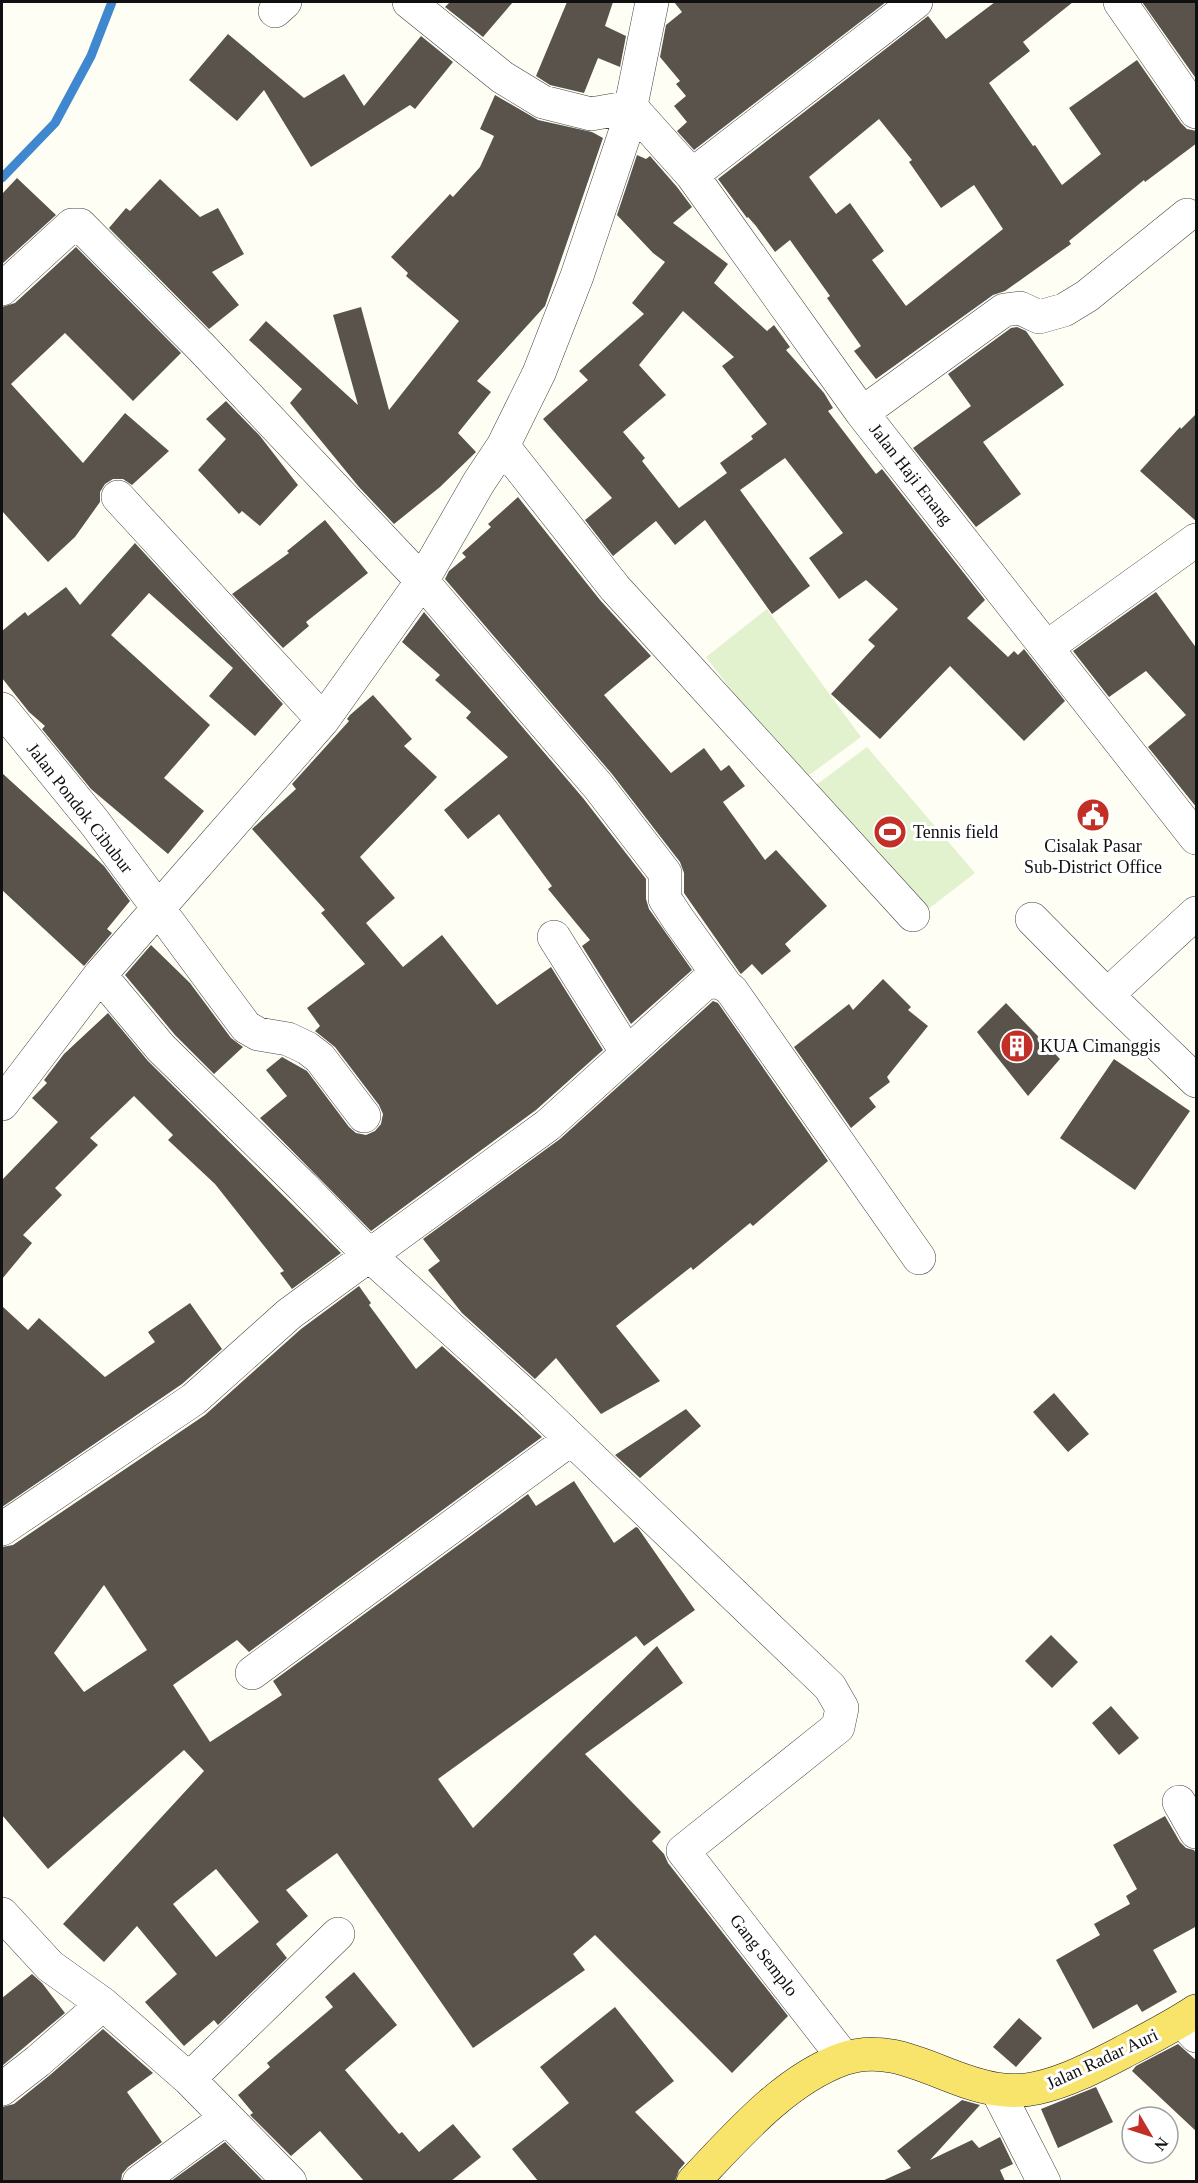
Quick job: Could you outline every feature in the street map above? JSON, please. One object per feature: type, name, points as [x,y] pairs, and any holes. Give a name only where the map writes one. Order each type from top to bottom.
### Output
[{"type":"main road","name":"Jalan Radar Auri","points":[[693,2181],[759,2113],[804,2080],[844,2058],[881,2054],[898,2056],[975,2085],[997,2090],[1017,2091],[1054,2083],[1192,2023]]},
{"type":"street","points":[[409,2],[502,77],[543,102],[591,114],[631,107]]},
{"type":"street","points":[[2,1104],[100,975],[323,720],[422,581],[479,482],[503,446],[539,373],[577,276],[626,130],[652,2]]},
{"type":"street","points":[[692,175],[916,2]]},
{"type":"street","points":[[1120,2],[1197,112]]},
{"type":"street","name":"Jalan Haji Enang","points":[[631,107],[692,175],[862,413],[1197,838]]},
{"type":"street","points":[[862,413],[1004,310],[1020,308],[1039,317],[1064,310],[1087,296],[1187,215]]},
{"type":"street","points":[[2,289],[72,225],[80,225],[201,347],[422,581],[598,786],[665,873],[665,899],[678,920],[732,991],[919,1258]]},
{"type":"street","points":[[503,446],[622,596],[913,915]]},
{"type":"street","points":[[118,498],[323,720]]},
{"type":"street","points":[[1047,646],[1192,551]]},
{"type":"street","name":"Jalan Pondok Cibubur","points":[[2,709],[95,822],[246,1027],[258,1034],[288,1039],[307,1048],[320,1058],[364,1116]]},
{"type":"street","points":[[1107,995],[1197,914]]},
{"type":"street","points":[[1032,919],[1197,1081]]},
{"type":"street","points":[[555,937],[627,1053]]},
{"type":"street","points":[[100,975],[161,1048],[369,1255],[571,1439],[252,1673]]},
{"type":"street","points":[[2,1529],[194,1399],[289,1314],[548,1125],[705,983],[716,981],[724,983]]},
{"type":"street","name":"Gang Semplo","points":[[571,1439],[830,1687],[842,1708],[838,1726],[683,1851],[844,2058]]},
{"type":"street","points":[[1179,1802],[1197,1832]]},
{"type":"street","points":[[2,1914],[50,1966],[103,2004],[189,2079],[290,2181]]},
{"type":"street","points":[[189,2079],[338,1934]]},
{"type":"street","points":[[2,2090],[103,2004]]},
{"type":"street","points":[[997,2090],[1044,2181]]},
{"type":"street","points":[[139,2181],[226,2118]]},
{"type":"green space","points":[[767,609],[861,737],[801,781],[706,657]]},
{"type":"green space","name":"Tennis field","points":[[867,747],[975,873],[909,924],[808,791]]},
{"type":"building","points":[[450,2],[513,2],[483,37],[445,7]]},
{"type":"building","points":[[567,2],[613,2],[605,26],[626,36],[620,67],[598,58],[584,93],[550,85],[536,76]]},
{"type":"building","points":[[674,2],[886,2],[694,150],[677,131],[687,122],[674,106],[686,96],[676,84],[680,81],[660,57],[666,25],[682,12]]},
{"type":"building","points":[[995,2],[1073,2],[1023,42],[1030,51],[989,83],[1062,185],[1101,154],[1069,108],[1137,60],[1181,123],[1187,129],[1197,131],[1197,143],[1145,182],[1144,180],[1069,241],[1071,244],[1005,291],[993,295],[876,379],[854,351],[861,346],[827,298],[830,296],[790,240],[775,252],[718,179],[928,16],[946,39]],"holes":[[[879,119],[912,160],[909,162],[941,208],[974,185],[1003,229],[906,306],[872,260],[884,251],[850,203],[836,214],[809,177]]]},
{"type":"building","points":[[1142,2],[1197,2],[1197,80]]},
{"type":"building","points":[[228,34],[304,98],[344,74],[364,106],[421,36],[453,62],[415,109],[410,105],[311,167],[264,90],[237,121],[189,80]]},
{"type":"building","points":[[495,95],[538,120],[592,132],[603,138],[545,306],[477,381],[491,392],[458,433],[476,452],[440,487],[394,524],[359,487],[290,403],[302,389],[249,340],[266,321],[358,405],[333,315],[361,307],[389,410],[459,321],[406,276],[408,273],[391,257],[450,194],[453,197],[480,167],[494,136],[480,129]]},
{"type":"building","points":[[637,155],[646,159],[650,156],[692,207],[673,223],[728,264],[714,283],[767,331],[774,325],[790,347],[786,350],[824,393],[833,408],[828,411],[876,474],[882,469],[985,600],[967,618],[1008,657],[1014,651],[1018,655],[1024,649],[1065,701],[1024,741],[950,666],[880,739],[831,694],[875,646],[868,640],[898,609],[866,580],[839,599],[809,558],[843,533],[785,458],[740,490],[810,586],[772,614],[705,520],[675,545],[656,521],[613,556],[585,520],[612,498],[543,419],[588,380],[579,371],[644,314],[632,303],[665,262],[653,253],[617,215]],"holes":[[[683,311],[734,357],[722,366],[767,424],[751,436],[753,439],[720,463],[727,473],[679,508],[642,461],[645,458],[623,432],[666,395],[639,365]]]},
{"type":"building","points":[[17,178],[56,215],[2,264],[2,194]]},
{"type":"building","points":[[160,179],[200,217],[218,208],[244,254],[212,272],[239,305],[209,329],[109,228],[126,208],[130,211]]},
{"type":"building","points":[[76,247],[181,353],[133,401],[65,333],[11,384],[83,463],[125,413],[169,451],[132,485],[123,479],[113,479],[105,484],[100,492],[100,502],[75,537],[48,562],[2,511],[2,307],[15,303]]},
{"type":"building","points":[[1017,327],[1026,331],[1064,385],[983,442],[1021,494],[976,527],[913,448],[971,406],[948,374],[1011,328]]},
{"type":"building","points":[[226,401],[260,436],[298,485],[260,526],[242,511],[239,514],[198,470],[226,439],[206,419]]},
{"type":"building","points":[[1197,413],[1197,522],[1140,471],[1180,427],[1181,429]]},
{"type":"building","points":[[518,497],[600,600],[651,656],[604,695],[671,773],[704,748],[721,771],[729,765],[745,786],[723,802],[765,860],[776,850],[827,906],[785,944],[791,951],[762,975],[752,964],[740,973],[684,893],[684,873],[680,862],[612,774],[445,579],[449,571],[466,557],[462,553],[491,527],[488,524]]},
{"type":"building","points":[[325,520],[368,573],[306,622],[309,626],[283,648],[232,594],[289,553],[287,551]]},
{"type":"building","points":[[135,543],[283,704],[255,736],[209,696],[233,668],[149,593],[111,635],[210,725],[164,778],[204,811],[168,854],[91,789],[42,729],[45,726],[29,712],[2,678],[2,631],[25,612],[28,616],[66,587],[80,605]]},
{"type":"building","points":[[1156,592],[1197,649],[1197,808],[1148,747],[1186,715],[1146,671],[1109,697],[1073,651]]},
{"type":"building","points":[[424,612],[583,798],[646,879],[646,899],[649,909],[692,970],[631,1024],[582,946],[590,940],[548,889],[552,886],[499,814],[468,839],[444,810],[508,757],[466,718],[471,712],[435,680],[440,675],[402,642]]},
{"type":"building","points":[[373,695],[412,739],[404,746],[437,777],[360,857],[395,898],[366,923],[403,967],[442,935],[497,1005],[551,967],[603,1050],[536,1110],[371,1231],[260,1118],[287,1096],[266,1070],[282,1057],[307,1071],[356,1133],[366,1135],[375,1131],[381,1124],[383,1114],[379,1105],[335,1047],[315,1031],[320,1026],[307,1008],[365,964],[321,913],[325,910],[252,829],[296,789],[292,784],[349,721],[347,719],[350,715]]},
{"type":"building","points":[[2,773],[104,866],[130,901],[107,929],[112,933],[84,966],[2,890]]},
{"type":"building","points":[[151,945],[190,983],[231,1038],[243,1047],[214,1074],[175,1035],[125,975]]},
{"type":"building","points":[[883,979],[911,1007],[908,1010],[928,1026],[887,1077],[890,1082],[869,1098],[876,1107],[851,1128],[794,1047],[849,1004],[853,1010]]},
{"type":"building","points":[[713,1001],[718,1003],[828,1161],[753,1226],[750,1223],[693,1270],[691,1267],[616,1326],[660,1381],[601,1414],[556,1358],[535,1379],[462,1313],[428,1270],[440,1261],[423,1239],[560,1139]]},
{"type":"building","name":"KUA Cimanggis","points":[[1006,1003],[1060,1059],[1028,1096],[977,1032]]},
{"type":"building","points":[[108,1013],[148,1061],[341,1253],[292,1289],[280,1273],[284,1271],[215,1184],[168,1140],[173,1135],[134,1096],[90,1138],[98,1145],[55,1188],[62,1195],[23,1235],[32,1243],[2,1279],[2,1180],[58,1122],[32,1098],[47,1083],[44,1080],[64,1054]]},
{"type":"building","points":[[1114,1059],[1190,1111],[1135,1190],[1060,1138]]},
{"type":"building","points":[[359,1286],[371,1303],[369,1305],[416,1369],[442,1346],[542,1437],[249,1652],[237,1640],[173,1685],[210,1742],[282,1695],[273,1681],[528,1494],[536,1506],[574,1481],[614,1543],[636,1527],[638,1528],[695,1610],[644,1646],[636,1636],[438,1779],[473,1828],[657,1646],[683,1683],[585,1754],[661,1832],[652,1841],[788,2016],[732,2073],[595,1935],[573,1954],[585,1970],[473,2048],[337,1853],[286,1890],[308,1916],[276,1944],[287,1958],[218,2025],[214,2020],[184,2046],[145,2002],[177,1974],[137,1926],[104,1962],[63,1924],[204,1771],[184,1750],[48,1869],[2,1815],[2,1547],[13,1545],[205,1415],[301,1329]],"holes":[[[104,1585],[147,1650],[84,1692],[54,1653]],[[216,1869],[259,1922],[216,1957],[173,1904]]]},
{"type":"building","points":[[190,1303],[222,1349],[182,1384],[2,1507],[2,1306],[28,1330],[39,1318],[105,1377],[155,1342],[148,1332]]},
{"type":"building","points":[[1054,1393],[1089,1434],[1068,1452],[1033,1412]]},
{"type":"building","points":[[686,1409],[701,1426],[640,1478],[615,1455]]},
{"type":"building","points":[[1051,1635],[1078,1662],[1052,1688],[1025,1661]]},
{"type":"building","points":[[1111,1706],[1139,1738],[1119,1755],[1092,1723]]},
{"type":"building","points":[[1165,1816],[1180,1842],[1186,1848],[1194,1850],[1197,1855],[1197,1926],[1153,1950],[1177,1992],[1142,2012],[1137,2004],[1093,2029],[1056,1960],[1100,1935],[1094,1924],[1130,1904],[1126,1896],[1137,1889],[1113,1845]]},
{"type":"building","points":[[354,1972],[397,2025],[345,2070],[399,2134],[402,2132],[419,2152],[453,2124],[481,2157],[451,2181],[364,2181],[320,2131],[291,2156],[250,2115],[253,2113],[238,2095],[270,2067],[267,2063],[333,2007],[325,1997]]},
{"type":"building","points":[[32,1974],[42,1983],[65,2013],[2,2066],[2,1998]]},
{"type":"building","points":[[615,2007],[674,2081],[635,2112],[685,2163],[679,2170],[675,2181],[538,2181],[512,2149],[569,2103],[540,2067]]},
{"type":"building","points":[[1019,2018],[1042,2038],[1016,2067],[993,2047]]},
{"type":"building","points":[[103,2029],[153,2073],[127,2092],[162,2142],[128,2167],[122,2174],[121,2181],[2,2181],[2,2107],[14,2104]]},
{"type":"building","points":[[1178,2044],[1197,2061],[1197,2132],[1180,2116],[1180,2105],[1168,2105],[1132,2071],[1136,2066]]},
{"type":"building","points":[[1096,2087],[1113,2122],[1058,2148],[1041,2109]]},
{"type":"building","points":[[962,2100],[980,2105],[930,2160],[972,2140],[979,2148],[1000,2137],[1013,2164],[1000,2170],[1005,2181],[882,2181],[911,2168],[897,2151]]},
{"type":"building","points":[[225,2142],[263,2181],[171,2181]]},
{"type":"waterway","points":[[2,178],[55,123],[91,56],[112,2]]},
{"type":"place","name":"Cisalak Pasar Sub-District Office","points":[[1093,815]]},
{"type":"place","name":"Tennis field","points":[[890,832]]},
{"type":"place","name":"KUA Cimanggis","points":[[1017,1046]]}]
